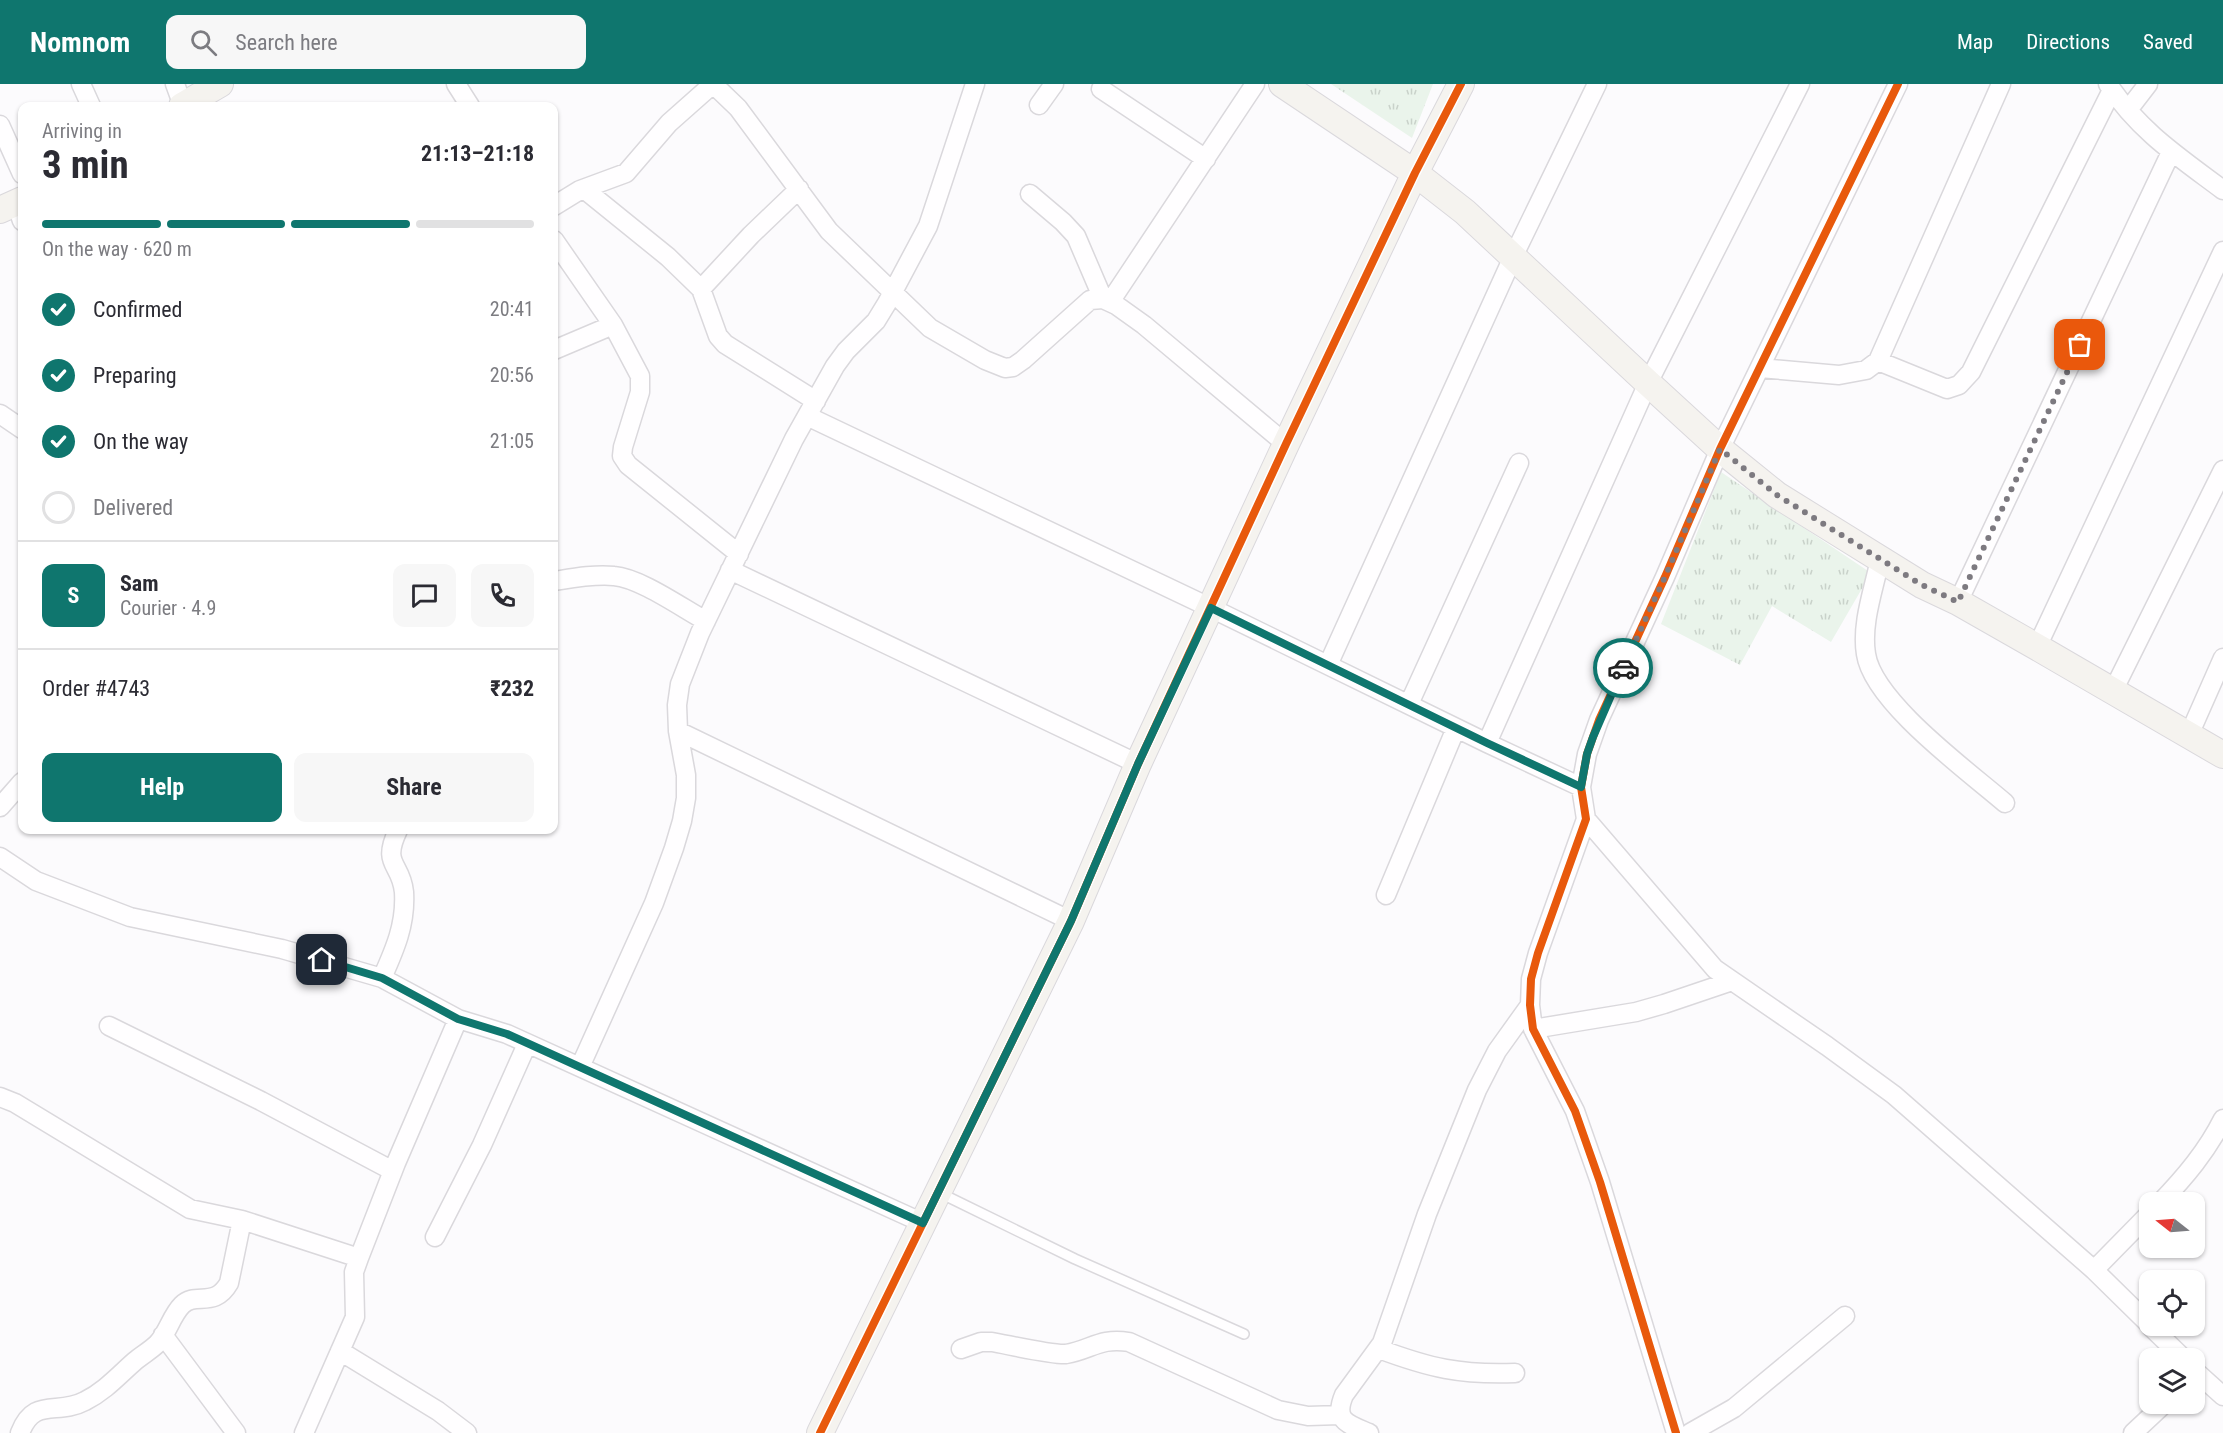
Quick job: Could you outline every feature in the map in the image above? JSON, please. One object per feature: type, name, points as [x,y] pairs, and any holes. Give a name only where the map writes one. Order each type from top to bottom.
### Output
[{"type":"street","points":[[81,84],[89,102]]},
{"type":"street","points":[[175,84],[182,102]]},
{"type":"street","points":[[190,102],[220,84]]},
{"type":"street","points":[[456,84],[467,102]]},
{"type":"street","points":[[558,204],[584,189],[626,173],[669,123],[713,84],[738,108],[829,231],[930,328],[985,360],[1005,368],[1013,367],[1090,300],[1107,301],[1144,325],[1286,444]]},
{"type":"street","points":[[580,1067],[654,903],[674,848],[686,798],[686,775],[678,731],[677,705],[680,684],[734,562],[834,366],[876,321],[893,294],[928,226],[975,84]]},
{"type":"street","points":[[1039,105],[1054,84]]},
{"type":"street","points":[[1107,301],[1255,84]]},
{"type":"street","points":[[1282,84],[1415,173],[1465,212],[1720,449],[1777,495],[1922,585],[1958,602],[2037,646],[2223,755]]},
{"type":"street","points":[[820,1433],[1071,921],[1138,764],[1286,444],[1415,173],[1461,84]]},
{"type":"street","points":[[1328,665],[1513,257],[1598,84]]},
{"type":"street","points":[[1487,743],[1648,383],[1800,84]]},
{"type":"street","points":[[1676,1433],[1600,1182],[1575,1111],[1533,1029],[1530,1005],[1531,979],[1538,953],[1586,819],[1581,787],[1587,754],[1599,720],[1665,577],[1720,449],[1898,84]]},
{"type":"street","points":[[1760,368],[1839,375],[1866,370],[1878,361],[2001,84]]},
{"type":"street","points":[[2128,110],[2148,84]]},
{"type":"street","points":[[1878,361],[1947,389],[1959,386],[1971,372],[2110,87],[2161,145],[2223,190]]},
{"type":"street","points":[[1101,88],[1206,159]]},
{"type":"street","points":[[0,125],[18,165]]},
{"type":"street","points":[[1958,602],[2171,152]]},
{"type":"street","points":[[584,189],[668,257],[701,289],[718,336],[725,344],[812,409],[1211,608],[1581,787]]},
{"type":"street","points":[[701,289],[751,235],[799,189]]},
{"type":"street","points":[[1030,194],[1076,236],[1107,301]]},
{"type":"street","points":[[558,246],[613,326],[640,376],[640,392],[622,456],[628,465],[734,562],[1138,764]]},
{"type":"street","points":[[2037,646],[2223,251]]},
{"type":"street","points":[[558,348],[613,326]]},
{"type":"street","points":[[0,414],[18,426]]},
{"type":"street","points":[[1409,704],[1519,463]]},
{"type":"street","points":[[2114,691],[2223,470]]},
{"type":"street","points":[[1880,559],[1865,630],[1866,655],[1873,676],[1887,696],[1931,739],[2005,802]]},
{"type":"street","points":[[558,580],[597,575],[631,579],[706,621]]},
{"type":"street","points":[[2189,735],[2223,658]]},
{"type":"street","points":[[1386,895],[1456,728]]},
{"type":"street","points":[[678,731],[1071,921]]},
{"type":"street","points":[[0,807],[18,787]]},
{"type":"street","points":[[1586,819],[1715,969],[1894,1095],[2094,1270],[2139,1315]]},
{"type":"street","points":[[382,978],[399,940],[403,919],[402,880],[392,863],[391,851],[397,834]]},
{"type":"street","points":[[0,857],[36,881],[130,917],[282,949],[382,978],[458,1019],[507,1034],[923,1223]]},
{"type":"street","points":[[1533,1029],[1636,1012],[1732,981]]},
{"type":"street","points":[[1369,1433],[1346,1422],[1340,1415],[1340,1404],[1344,1395],[1379,1349],[1389,1328],[1427,1214],[1482,1080],[1497,1051],[1530,1005]]},
{"type":"street","points":[[304,1433],[355,1317],[354,1272],[359,1258],[393,1171],[458,1019]]},
{"type":"street","points":[[109,1026],[261,1101],[393,1171]]},
{"type":"street","points":[[435,1238],[482,1145],[527,1044]]},
{"type":"street","points":[[0,1097],[15,1103],[190,1209],[242,1220],[359,1258]]},
{"type":"street","points":[[2171,1192],[2187,1175],[2213,1138],[2223,1119]]},
{"type":"street","points":[[20,1433],[32,1413],[71,1407],[103,1390],[157,1343],[182,1305],[191,1299],[205,1300],[223,1292],[229,1283],[242,1220]]},
{"type":"street","points":[[2094,1270],[2139,1224]]},
{"type":"street","points":[[1690,1433],[1734,1408],[1845,1316]]},
{"type":"street","points":[[163,1335],[236,1433]]},
{"type":"street","points":[[2160,1336],[2173,1348]]},
{"type":"street","points":[[961,1349],[981,1342],[992,1342],[1065,1354],[1103,1341],[1129,1342],[1278,1410],[1308,1416],[1340,1415]]},
{"type":"street","points":[[1379,1349],[1415,1363],[1442,1370],[1475,1374],[1515,1374]]},
{"type":"street","points":[[340,1351],[438,1412],[467,1433]]},
{"type":"street","points":[[2205,1381],[2223,1396]]},
{"type":"street","points":[[2133,1433],[2153,1414]]},
{"type":"lane","points":[[938,1192],[1075,1259],[1244,1334]]},
{"type":"green space","points":[[1331,84],[1433,84],[1412,138]]},
{"type":"green space","points":[[1721,472],[1871,573],[1831,642],[1772,606],[1740,665],[1661,624]]},
{"type":"cycle path","points":[[820,1433],[1071,921],[1138,764],[1286,444],[1415,173],[1461,84]]},
{"type":"cycle path","points":[[1676,1433],[1600,1182],[1575,1111],[1533,1029],[1530,1005],[1531,979],[1538,953],[1586,819],[1581,787],[1587,754],[1599,720],[1665,577],[1720,449],[1898,84]]},
{"type":"way so far","points":[[1623,668],[1720,449],[1777,495],[1922,585],[1958,602],[2080,345]]},
{"type":"route","points":[[322,960],[382,978],[458,1019],[507,1034],[923,1223],[1071,921],[1138,764],[1211,608],[1581,787],[1587,754],[1599,720],[1623,668]]}]
